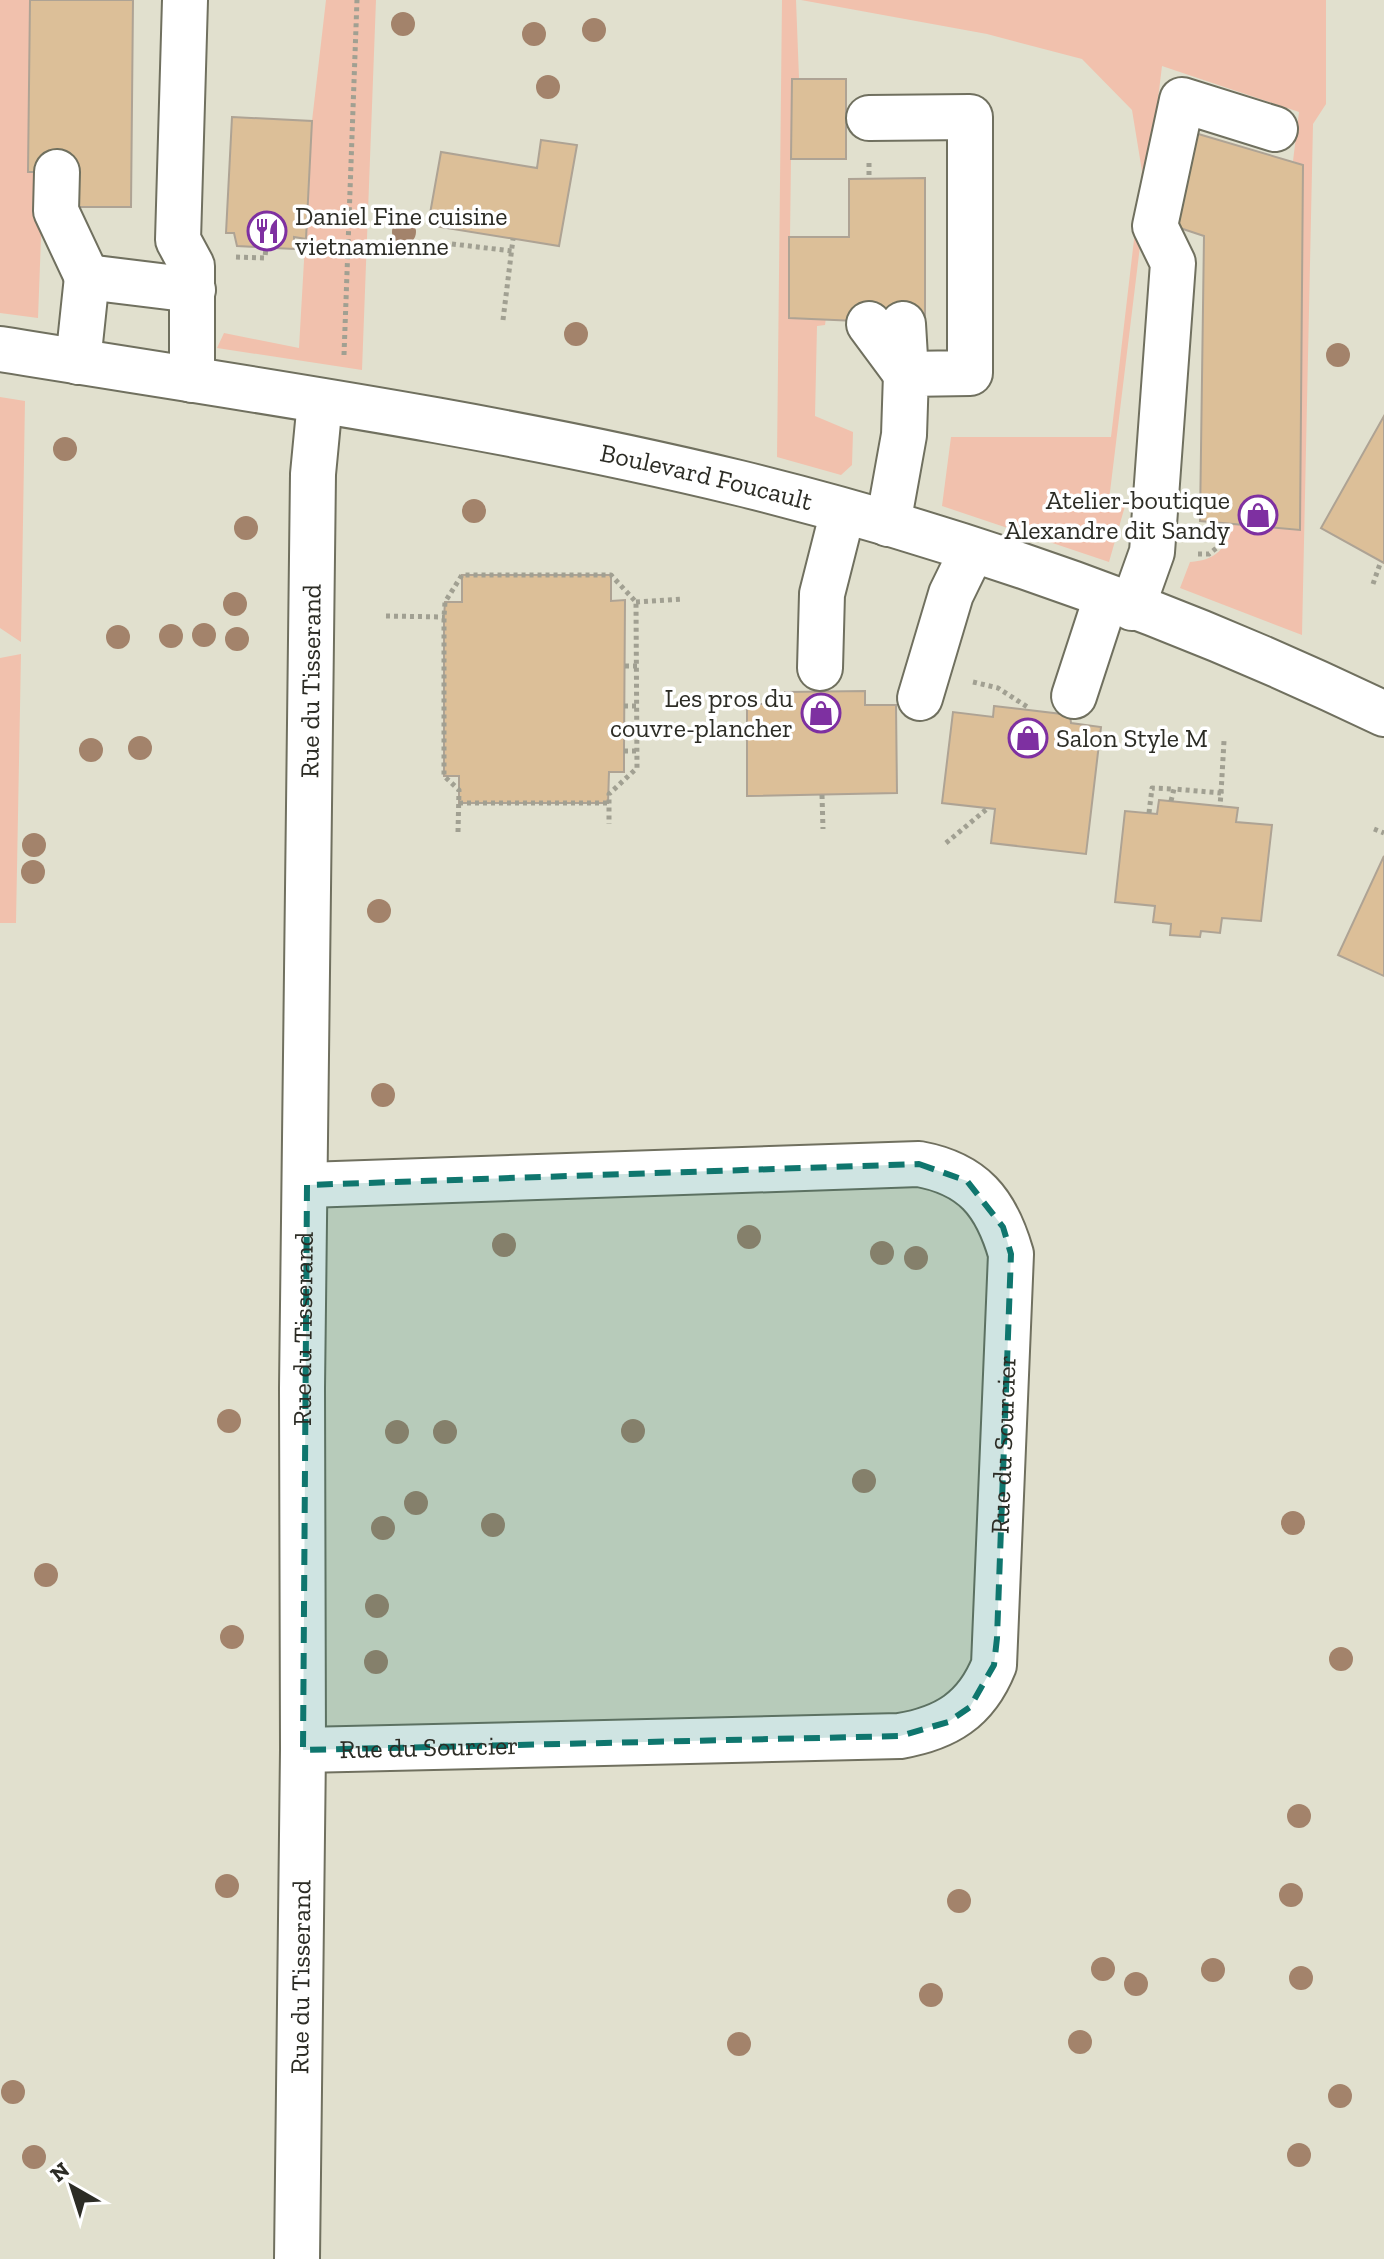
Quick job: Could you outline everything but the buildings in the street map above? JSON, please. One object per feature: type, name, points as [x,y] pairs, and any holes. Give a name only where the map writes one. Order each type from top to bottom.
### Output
[{"type":"street","points":[[185,0],[178,240],[192,266],[192,380]]},
{"type":"street","points":[[1074,696],[1119,603],[1154,541],[1173,263],[1155,226],[1182,100],[1275,129]]},
{"type":"street","points":[[869,118],[970,117],[970,373],[906,374]]},
{"type":"street","points":[[57,172],[56,211],[87,277],[78,362]]},
{"type":"street","points":[[87,277],[193,290]]},
{"type":"street","points":[[886,324],[906,374],[904,435],[888,524]]},
{"type":"street","name":"Boulevard Foucault","points":[[0,349],[331,403],[628,458],[843,511],[972,551],[1119,603],[1277,665],[1384,714]]},
{"type":"street","name":"Rue du Tisserand","points":[[297,2259],[303,1750],[302,1388],[307,1185],[313,474],[331,403]]},
{"type":"street","points":[[820,668],[822,594],[843,511]]},
{"type":"street","points":[[923,684],[951,594],[972,551]]},
{"type":"street","name":"Rue du Sourcier","points":[[303,1750],[900,1736],[948,1722],[970,1707],[986,1686],[994,1665],[1011,1254],[1003,1227],[988,1203],[967,1181],[947,1169],[919,1164],[307,1185]]},
{"type":"path","points":[[331,403],[357,0]]},
{"type":"path","points":[[503,320],[513,239]]},
{"type":"path","points":[[444,243],[512,251]]},
{"type":"path","points":[[265,258],[266,247]]},
{"type":"path","points":[[1193,553],[1209,554],[1219,546],[1221,523]]},
{"type":"path","points":[[1373,584],[1381,561]]},
{"type":"path","points":[[458,832],[459,790],[444,776],[444,617],[445,602],[462,575],[611,575],[636,602],[637,768],[609,794],[609,824]]},
{"type":"path","points":[[636,602],[682,599]]},
{"type":"path","points":[[386,616],[444,617]]},
{"type":"path","points":[[625,621],[636,619]]},
{"type":"path","points":[[625,666],[637,666]]},
{"type":"path","points":[[923,684],[998,688],[1033,711]]},
{"type":"path","points":[[624,706],[637,706]]},
{"type":"path","points":[[1220,806],[1224,741]]},
{"type":"path","points":[[624,751],[637,751]]},
{"type":"path","points":[[1149,813],[1152,788],[1221,793]]},
{"type":"path","points":[[1171,801],[1174,789]]},
{"type":"path","points":[[822,795],[823,829]]},
{"type":"path","points":[[459,803],[608,803]]},
{"type":"path","points":[[946,843],[988,808]]},
{"type":"path","points":[[1374,829],[1384,833]]},
{"type":"highlighted area","points":[[919,1164],[967,1181],[1003,1227],[1011,1254],[997,1638],[994,1665],[970,1707],[948,1722],[900,1736],[303,1750],[307,1185]]},
{"type":"shaded area","points":[[0,0],[30,0],[28,171],[40,172],[42,211],[38,318],[0,313]]},
{"type":"shaded area","points":[[326,0],[376,0],[362,370],[217,348],[224,333],[299,348],[312,121]]},
{"type":"shaded area","points":[[782,0],[796,0],[799,78],[792,79],[789,317],[826,318],[825,325],[817,326],[815,416],[853,432],[852,465],[841,475],[777,457]]},
{"type":"shaded area","points":[[801,0],[1326,0],[1326,104],[1313,124],[1302,635],[1180,588],[1190,562],[1207,559],[1219,552],[1233,524],[1300,530],[1303,165],[1293,161],[1299,112],[1162,66],[1109,500],[1125,506],[1109,562],[942,506],[951,437],[1111,437],[1142,171],[1132,110],[1082,59],[987,34]]},
{"type":"shaded area","points":[[0,397],[25,401],[21,642],[0,628]]},
{"type":"shaded area","points":[[21,654],[16,923],[0,923],[0,658]]},
{"type":"place","name":"Daniel Fine cuisine vietnamienne","points":[[267,231]]},
{"type":"place","name":"Atelier-boutique Alexandre dit Sandy","points":[[1258,515]]},
{"type":"place","name":"Les pros du couvre-plancher","points":[[821,713]]},
{"type":"place","name":"Salon Style M","points":[[1028,738]]}]
